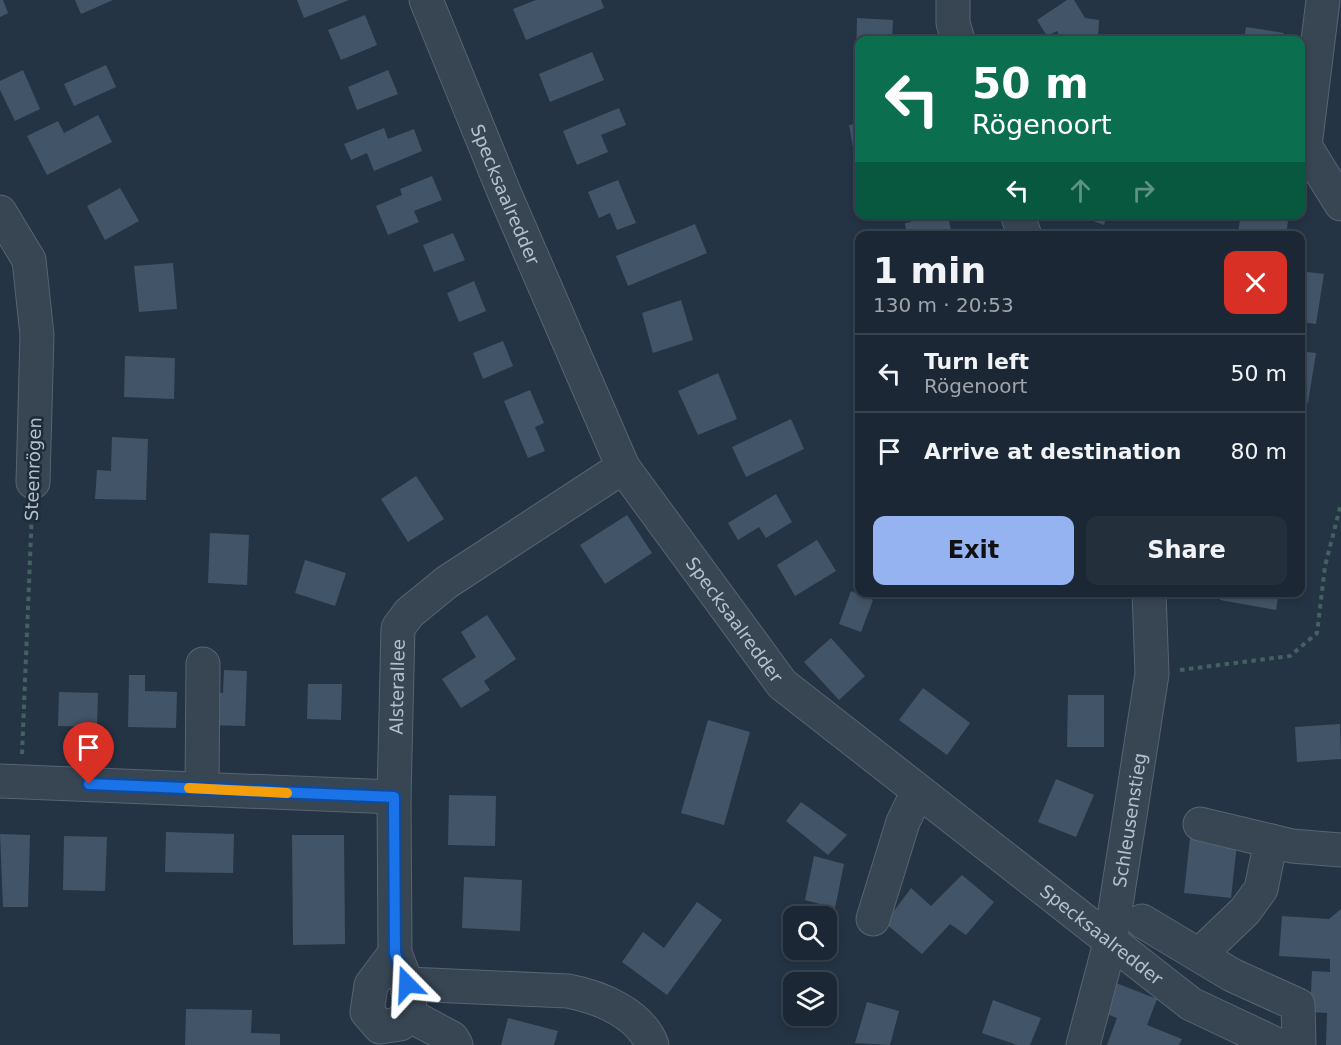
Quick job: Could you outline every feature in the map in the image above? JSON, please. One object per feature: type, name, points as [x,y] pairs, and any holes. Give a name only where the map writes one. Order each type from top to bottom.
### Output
[{"type":"street","name":"Specksaalredder","points":[[426,0],[504,192],[623,467],[782,684],[1110,943],[1191,1004],[1278,1045]]},
{"type":"street","points":[[953,0],[953,23],[957,36]]},
{"type":"street","points":[[1323,0],[1305,146],[1341,204]]},
{"type":"street","name":"Steenrögen","points":[[0,212],[29,260],[37,335],[33,482]]},
{"type":"street","name":"Alsterallee","points":[[407,999],[395,953],[394,797],[398,628],[409,614],[447,582],[623,467]]},
{"type":"street","name":"Schleusenstieg","points":[[1083,1045],[1110,943],[1152,674],[1149,597]]},
{"type":"street","points":[[202,789],[203,664]]},
{"type":"street","points":[[0,781],[394,797]]},
{"type":"street","points":[[873,919],[903,822],[918,791]]},
{"type":"street","points":[[1200,824],[1271,841],[1341,850]]},
{"type":"street","points":[[1199,955],[1245,911],[1261,889],[1271,841]]},
{"type":"street","points":[[1142,921],[1232,975],[1298,1005],[1299,1045]]},
{"type":"street","points":[[395,953],[371,985],[367,1012],[380,1027],[400,1024],[407,999]]},
{"type":"street","points":[[407,999],[568,990],[588,995],[627,1015],[642,1029],[652,1045]]},
{"type":"street","points":[[407,999],[452,1038],[456,1045]]},
{"type":"path","name":"Steenrögen","points":[[22,735],[33,482]]},
{"type":"path","points":[[1152,674],[1290,656],[1317,633],[1325,566],[1341,504]]},
{"type":"building","points":[[0,0],[3,0],[8,13],[0,17]]},
{"type":"building","points":[[75,0],[113,0],[81,14]]},
{"type":"building","points":[[297,0],[349,0],[304,18]]},
{"type":"building","points":[[536,0],[601,0],[604,8],[526,40],[513,9]]},
{"type":"building","points":[[1067,0],[1074,0],[1085,18],[1099,20],[1098,36],[1060,36],[1057,31],[1047,36],[1037,20]]},
{"type":"building","points":[[365,15],[377,45],[341,60],[328,30]]},
{"type":"building","points":[[857,18],[893,20],[892,36],[857,36]]},
{"type":"building","points":[[1246,27],[1284,33],[1284,36],[1245,36]]},
{"type":"building","points":[[592,52],[604,80],[550,102],[539,74]]},
{"type":"building","points":[[106,65],[116,87],[74,106],[64,84]]},
{"type":"building","points":[[23,70],[40,109],[15,121],[0,90],[0,81]]},
{"type":"building","points":[[388,70],[398,94],[357,110],[348,87]]},
{"type":"building","points":[[619,108],[626,125],[601,135],[608,152],[577,165],[563,131]]},
{"type":"building","points":[[98,115],[112,142],[47,175],[27,136],[58,121],[64,133]]},
{"type":"building","points":[[855,124],[855,159],[849,125]]},
{"type":"building","points":[[384,128],[388,139],[414,129],[422,151],[374,171],[367,153],[351,160],[344,144]]},
{"type":"building","points":[[432,176],[442,200],[414,211],[419,222],[388,235],[376,206],[402,195],[400,189]]},
{"type":"building","points":[[618,180],[636,223],[617,230],[610,213],[599,218],[588,192]]},
{"type":"building","points":[[120,188],[139,221],[105,240],[87,206]]},
{"type":"building","points":[[911,219],[949,219],[951,231],[906,231],[905,223],[911,222]]},
{"type":"building","points":[[1088,219],[1106,219],[1104,225]]},
{"type":"building","points":[[1240,219],[1288,219],[1287,231],[1238,231]]},
{"type":"building","points":[[695,224],[707,253],[628,286],[616,256]]},
{"type":"building","points":[[453,233],[465,260],[434,272],[423,245]]},
{"type":"building","points":[[173,263],[177,309],[139,312],[134,266]]},
{"type":"building","points":[[1305,272],[1324,274],[1316,324],[1305,323]]},
{"type":"building","points":[[474,281],[486,311],[459,322],[447,293]]},
{"type":"building","points":[[681,300],[693,340],[653,353],[642,313]]},
{"type":"building","points":[[503,341],[513,366],[483,379],[473,353]]},
{"type":"building","points":[[1305,352],[1316,353],[1308,403],[1305,403]]},
{"type":"building","points":[[125,356],[175,358],[174,399],[124,397]]},
{"type":"building","points":[[718,373],[737,419],[698,435],[678,391]]},
{"type":"building","points":[[530,390],[544,423],[535,427],[545,451],[528,458],[504,401]]},
{"type":"building","points":[[791,419],[804,449],[746,477],[732,447]]},
{"type":"building","points":[[112,437],[148,439],[146,500],[95,499],[97,470],[111,471]]},
{"type":"building","points":[[416,476],[444,519],[408,542],[381,499]]},
{"type":"building","points":[[776,494],[792,522],[766,538],[759,527],[738,540],[728,523]]},
{"type":"building","points":[[627,515],[652,553],[605,584],[580,545]]},
{"type":"building","points":[[210,533],[249,535],[247,585],[208,583]]},
{"type":"building","points":[[817,540],[836,571],[795,596],[777,565]]},
{"type":"building","points":[[305,560],[346,573],[335,606],[295,593]]},
{"type":"building","points":[[851,591],[855,593],[855,597],[873,600],[861,632],[839,624]]},
{"type":"building","points":[[1220,597],[1278,597],[1276,610],[1220,600]]},
{"type":"building","points":[[487,615],[516,659],[484,681],[490,690],[461,708],[442,679],[476,657],[461,632]]},
{"type":"building","points":[[831,638],[865,676],[839,700],[804,662]]},
{"type":"building","points":[[224,670],[247,671],[245,726],[205,725],[205,692],[223,693]]},
{"type":"building","points":[[129,675],[145,675],[145,691],[177,692],[176,728],[128,727]]},
{"type":"building","points":[[308,684],[342,684],[341,720],[307,719]]},
{"type":"building","points":[[923,688],[970,723],[947,755],[899,720]]},
{"type":"building","points":[[59,692],[98,693],[97,727],[58,726]]},
{"type":"building","points":[[1068,695],[1104,695],[1104,747],[1067,747]]},
{"type":"building","points":[[708,720],[750,732],[724,825],[681,813]]},
{"type":"building","points":[[1340,724],[1341,759],[1297,762],[1295,727]]},
{"type":"building","points":[[1056,779],[1094,795],[1076,837],[1038,822]]},
{"type":"building","points":[[449,795],[496,796],[495,846],[448,845]]},
{"type":"building","points":[[801,802],[847,835],[828,855],[786,821]]},
{"type":"building","points":[[166,832],[234,834],[233,873],[165,872]]},
{"type":"building","points":[[0,834],[30,835],[28,907],[3,907]]},
{"type":"building","points":[[292,835],[344,835],[345,944],[293,945]]},
{"type":"building","points":[[64,836],[107,837],[105,891],[63,890]]},
{"type":"building","points":[[1190,838],[1237,844],[1231,898],[1184,893]]},
{"type":"building","points":[[814,856],[844,864],[835,906],[805,900]]},
{"type":"building","points":[[962,875],[994,902],[966,935],[950,924],[922,954],[885,923],[911,888],[931,906]]},
{"type":"building","points":[[464,877],[522,880],[520,931],[462,928]]},
{"type":"building","points":[[697,902],[722,920],[667,995],[622,962],[643,932],[664,948]]},
{"type":"building","points":[[1341,909],[1341,1045],[1326,1045],[1327,1013],[1310,1012],[1312,971],[1330,972],[1330,959],[1279,956],[1282,916],[1329,919]]},
{"type":"building","points":[[1116,983],[1157,999],[1147,1025],[1182,1039],[1179,1045],[1107,1045],[1117,1018],[1104,1013]]},
{"type":"building","points":[[993,1000],[1041,1018],[1030,1045],[1017,1045],[982,1033]]},
{"type":"building","points":[[867,1002],[899,1011],[890,1045],[855,1043]]},
{"type":"building","points":[[186,1009],[252,1010],[251,1033],[280,1034],[280,1045],[185,1045]]},
{"type":"building","points":[[508,1018],[558,1031],[554,1045],[501,1045]]},
{"type":"slow traffic","points":[[189,788],[287,793]]},
{"type":"route","points":[[89,784],[394,797],[395,953],[407,984]]}]
